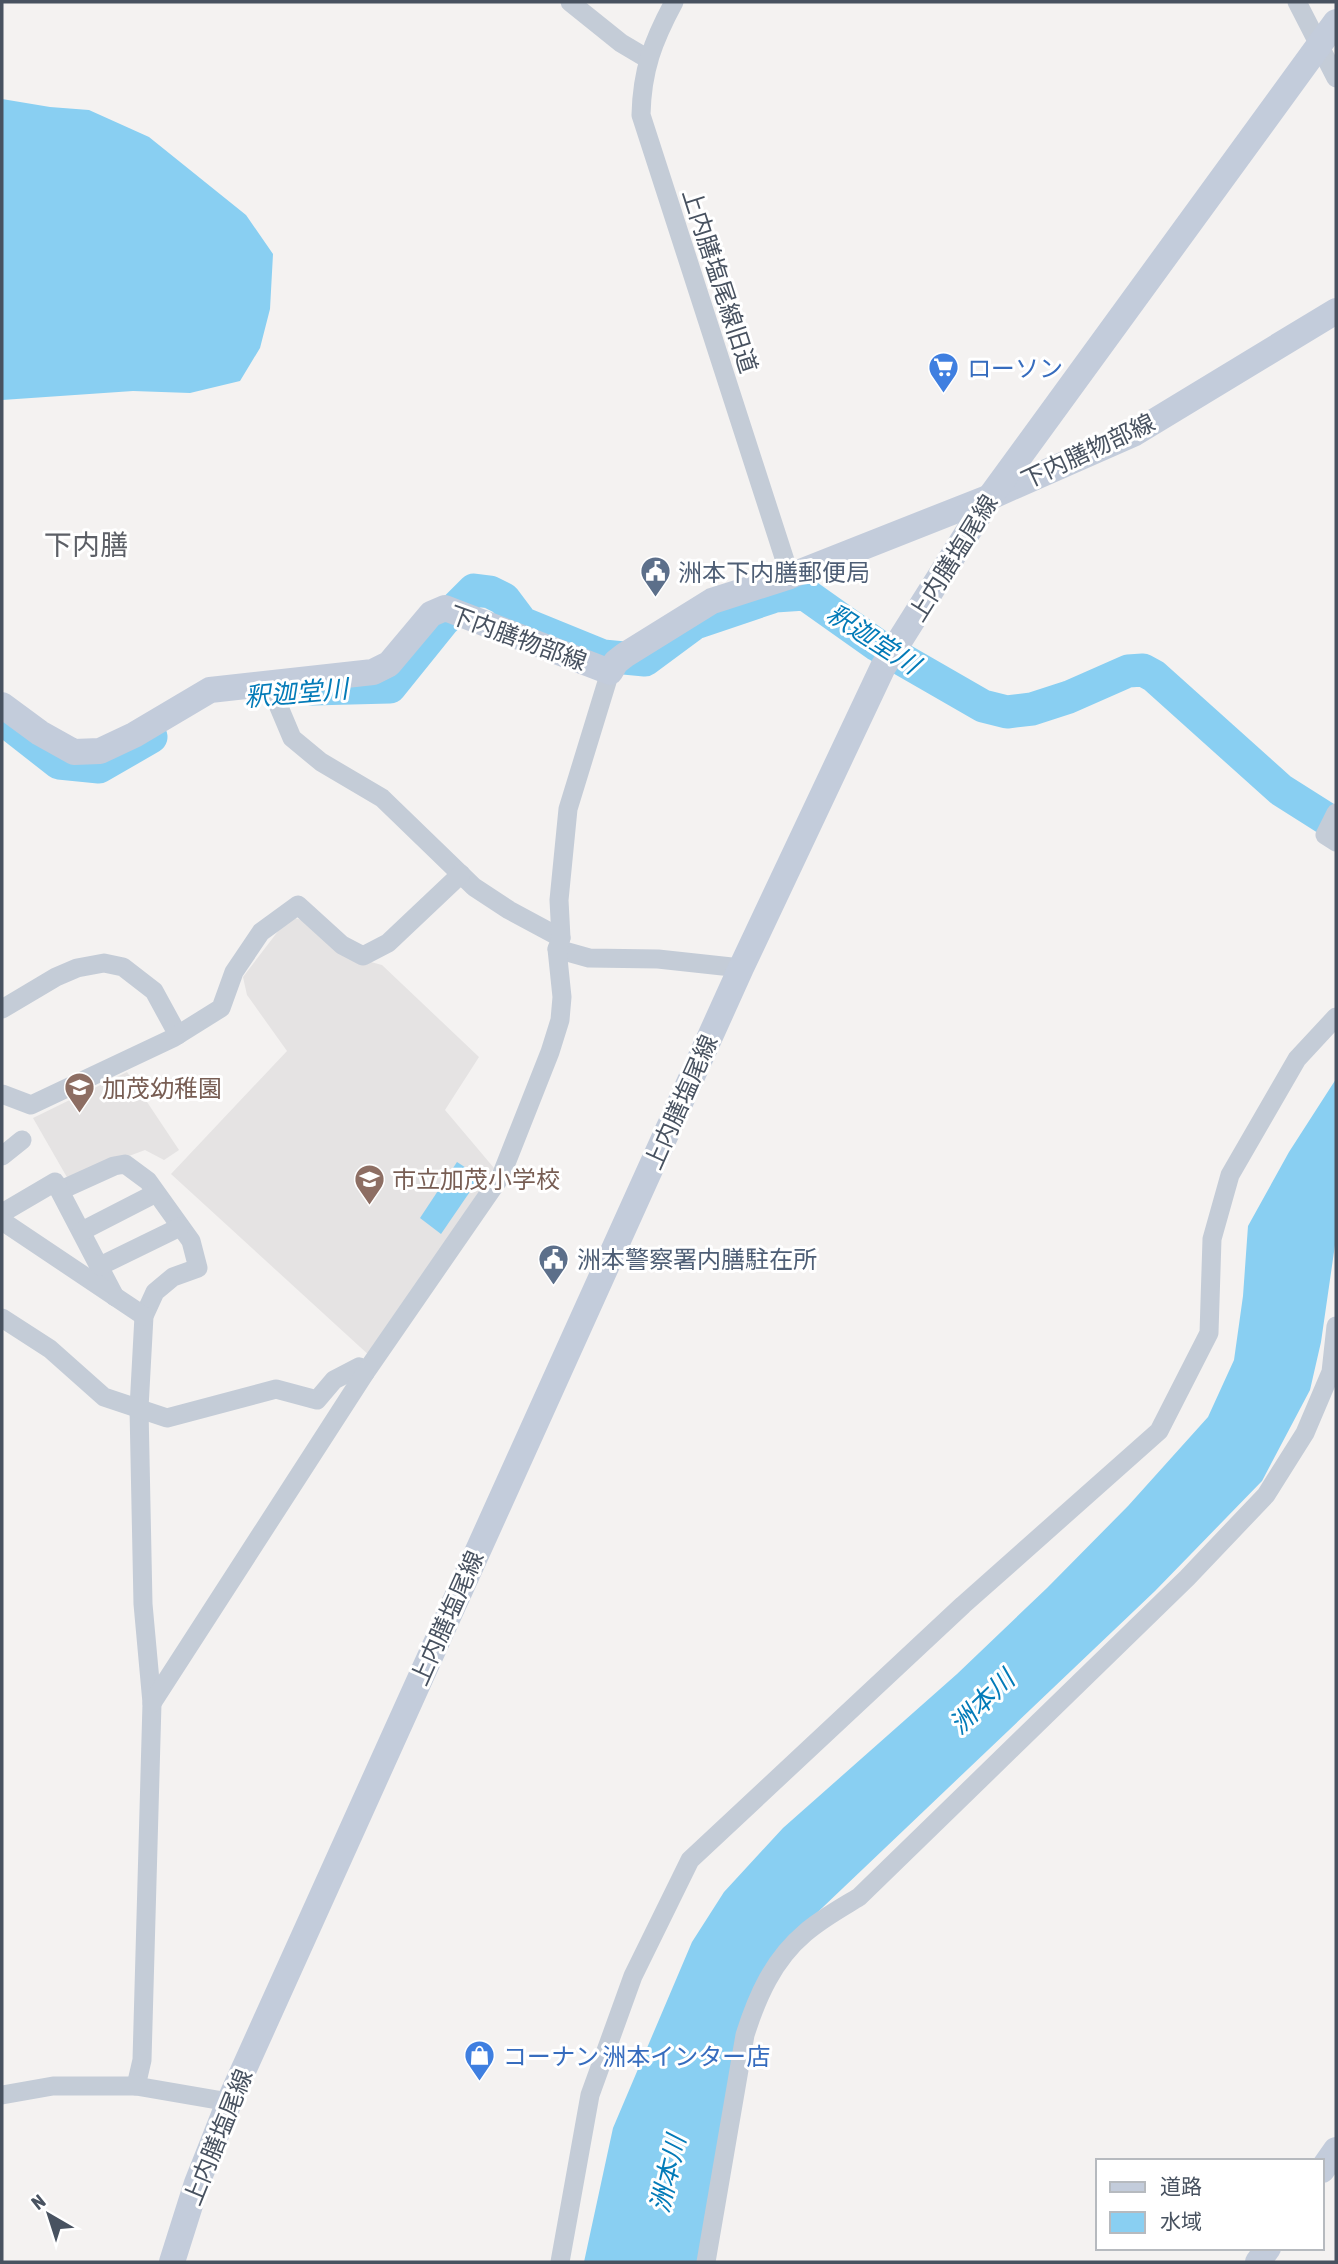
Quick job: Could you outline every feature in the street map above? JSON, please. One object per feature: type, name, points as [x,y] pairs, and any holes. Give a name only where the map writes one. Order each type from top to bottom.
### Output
[{"type":"main road","name":"上内膳塩尾線","points":[[172,2262],[197,2183],[229,2102],[741,968],[890,657],[990,497],[1336,22]]},
{"type":"main road","name":"下内膳物部線","points":[[2,705],[40,733],[74,752],[100,751],[134,735],[210,690],[275,689],[373,672],[389,664],[431,614],[454,611],[617,663],[712,601],[790,576],[990,497],[1135,433],[1336,311]]},
{"type":"main road","points":[[1324,2167],[1336,2150]]},
{"type":"street","points":[[570,2],[621,43],[648,59]]},
{"type":"street","name":"上内膳塩尾線旧道","points":[[674,2],[648,59],[642,84],[641,115],[790,576]]},
{"type":"street","points":[[1297,2],[1336,78]]},
{"type":"street","points":[[152,1703],[365,1373],[501,1176],[551,1052],[560,1020],[562,998],[559,900],[568,809],[617,663]]},
{"type":"street","points":[[275,689],[292,738],[321,762],[382,798],[474,887],[559,943],[589,958],[658,959],[741,968]]},
{"type":"street","points":[[1331,838],[1336,813]]},
{"type":"street","points":[[2,1094],[31,1105],[178,1035],[221,1008],[234,972],[261,932],[298,905],[342,944],[363,956],[388,943],[461,874]]},
{"type":"street","points":[[2,1009],[56,977],[77,968],[104,963],[123,967],[154,991],[178,1035]]},
{"type":"street","points":[[560,2262],[590,2095],[633,1976],[690,1860],[963,1605],[1158,1431],[1209,1333],[1212,1239],[1230,1175],[1297,1059],[1336,1017]]},
{"type":"street","points":[[2,1156],[22,1140]]},
{"type":"street","points":[[61,1190],[114,1166],[125,1164],[148,1181],[191,1241],[198,1268],[173,1278],[155,1292],[144,1316],[139,1408],[144,1604],[152,1703],[142,2060],[136,2086]]},
{"type":"street","points":[[2,1213],[55,1182],[115,1297]]},
{"type":"street","points":[[82,1231],[156,1193]]},
{"type":"street","points":[[2,1221],[144,1316]]},
{"type":"street","points":[[100,1266],[180,1227]]},
{"type":"street","points":[[2,1318],[50,1349],[104,1397],[167,1418],[276,1389],[317,1401],[334,1380],[359,1367],[365,1373]]},
{"type":"street","points":[[706,2262],[745,2035],[755,2003],[782,1957],[805,1933],[859,1896],[1187,1577],[1266,1495],[1305,1433],[1331,1372],[1336,1326]]},
{"type":"street","points":[[2,2095],[52,2086],[136,2086],[229,2102]]},
{"type":"shaded area","points":[[295,918],[318,925],[356,958],[382,965],[479,1057],[445,1110],[494,1168],[371,1357],[171,1174],[287,1051],[247,995],[243,977],[282,926]]},
{"type":"shaded area","points":[[127,1072],[179,1150],[164,1160],[145,1150],[68,1179],[33,1118]]},
{"type":"water","points":[[2,99],[89,110],[149,137],[246,215],[273,254],[270,309],[260,348],[240,381],[190,393],[133,391],[2,400]]},
{"type":"water","name":"洲本川","points":[[1336,1079],[1336,1238],[1321,1342],[1310,1390],[1262,1481],[1155,1591],[801,1928],[769,1968],[699,2262],[584,2262],[613,2128],[692,1942],[724,1892],[783,1828],[957,1674],[1047,1588],[1128,1506],[1208,1417],[1234,1360],[1243,1296],[1248,1226],[1289,1152]]},
{"type":"water","points":[[457,1162],[480,1177],[441,1234],[420,1218]]},
{"type":"waterway","name":"釈迦堂川","points":[[312,689],[390,687],[444,620],[474,590],[490,592],[504,599],[522,623],[603,656],[645,660],[695,623],[775,596],[805,594],[877,645],[983,706],[1007,712],[1032,709],[1069,697],[1128,671],[1143,670],[1154,676],[1281,790],[1330,821]]},
{"type":"waterway","name":"釈迦堂川","points":[[4,720],[59,763],[99,767],[151,737]]},
{"type":"place","name":"ローソン","points":[[944,395]]},
{"type":"place","name":"洲本下内膳郵便局","points":[[655,599]]},
{"type":"place","name":"加茂幼稚園","points":[[79,1115]]},
{"type":"place","name":"市立加茂小学校","points":[[369,1206]]},
{"type":"place","name":"洲本警察署内膳駐在所","points":[[554,1286]]},
{"type":"place","name":"コーナン 洲本インター店","points":[[480,2083]]},
{"type":"district","name":"下内膳","points":[[86,545]]}]
